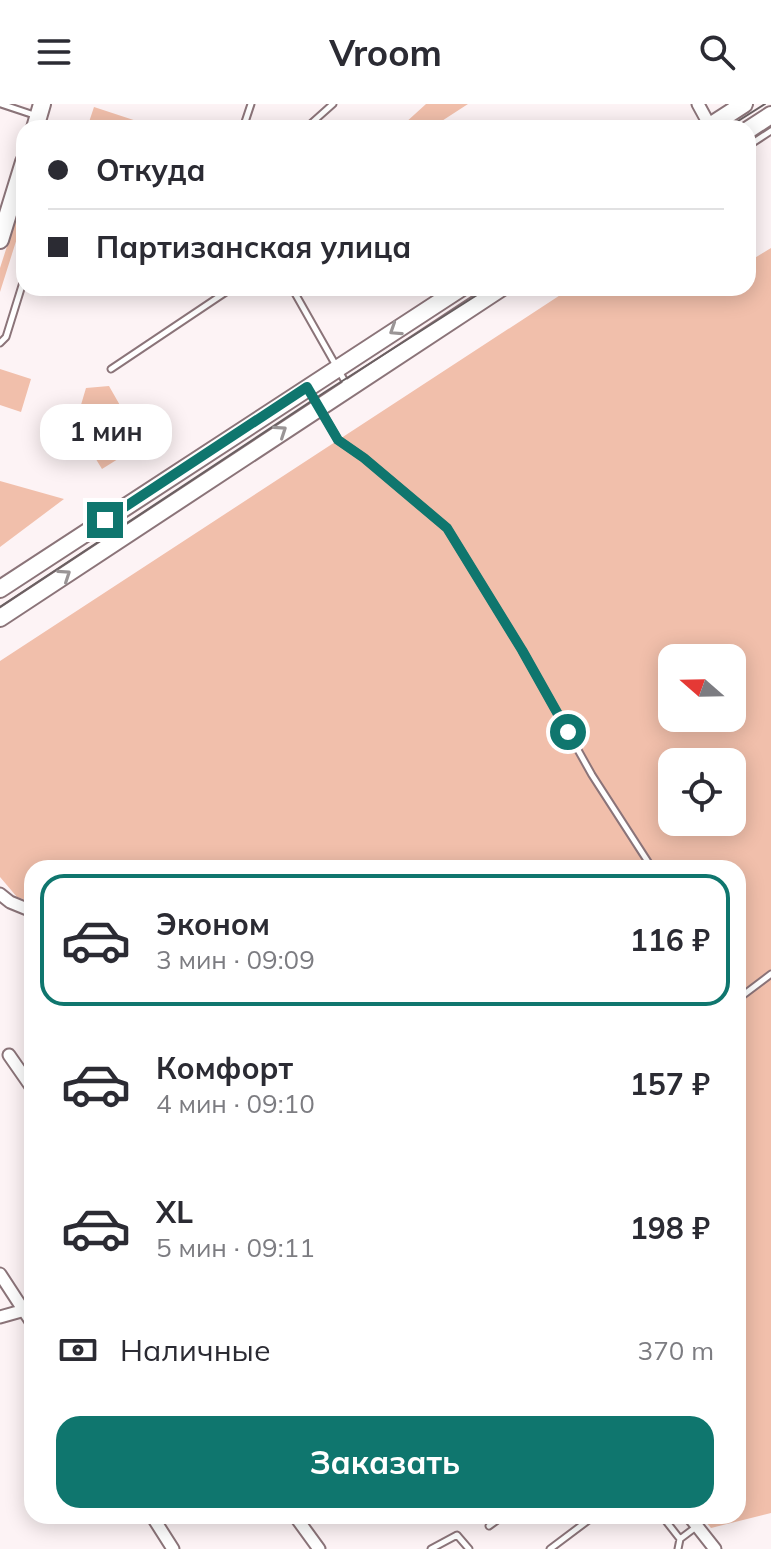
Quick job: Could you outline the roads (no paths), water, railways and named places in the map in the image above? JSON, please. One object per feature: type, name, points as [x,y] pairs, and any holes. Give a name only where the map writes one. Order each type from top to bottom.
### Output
[{"type":"street","points":[[720,120],[744,104]]},
{"type":"street","points":[[0,240],[16,202]]},
{"type":"street","points":[[0,589],[449,296]]},
{"type":"street","points":[[0,618],[489,296]]},
{"type":"street","points":[[0,894],[24,908]]},
{"type":"street","points":[[9,1055],[24,1077]]},
{"type":"street","points":[[0,1274],[24,1304]]},
{"type":"street","points":[[0,1317],[24,1310]]},
{"type":"street","points":[[157,1524],[173,1549]]},
{"type":"street","points":[[301,1524],[319,1549]]},
{"type":"street","points":[[695,1524],[715,1549]]},
{"type":"lane","points":[[1,104],[38,116]]},
{"type":"lane","points":[[315,120],[333,104]]},
{"type":"lane","points":[[0,343],[6,337],[19,296]]},
{"type":"lane","points":[[111,369],[220,296]]},
{"type":"lane","points":[[296,296],[349,388]]},
{"type":"lane","points":[[307,387],[338,440],[447,528],[522,650],[592,775],[647,860]]},
{"type":"lane","points":[[746,992],[771,974]]},
{"type":"lane","points":[[550,1549],[583,1524]]},
{"type":"lane","points":[[668,1524],[680,1539]]},
{"type":"lane","points":[[678,1549],[680,1539],[691,1524]]},
{"type":"lane","points":[[431,1549],[457,1535],[469,1549]]},
{"type":"tram line","points":[[740,120],[765,104]]},
{"type":"tram line","points":[[0,607],[475,296]]}]
